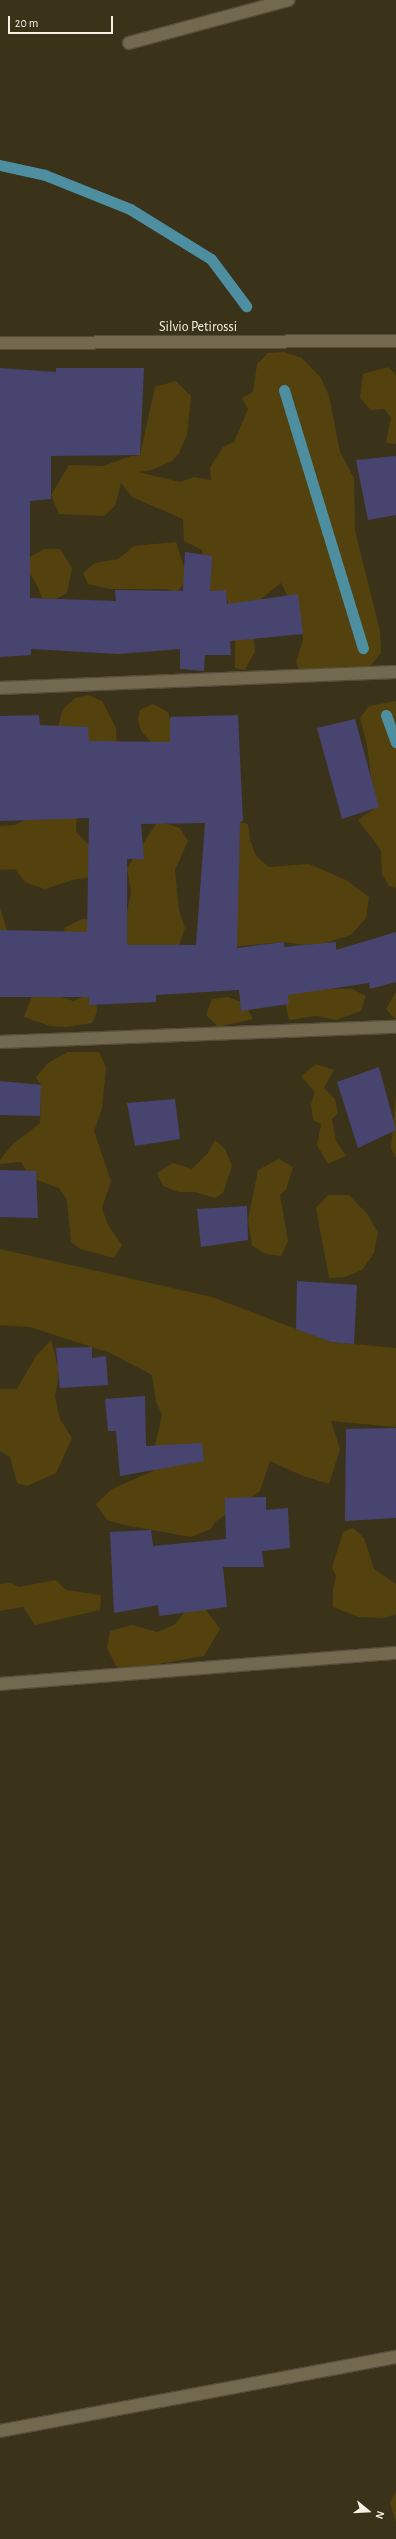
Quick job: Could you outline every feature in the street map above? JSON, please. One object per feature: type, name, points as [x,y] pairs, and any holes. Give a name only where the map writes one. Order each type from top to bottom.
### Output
[{"type":"street","points":[[130,43],[288,0]]},
{"type":"street","name":"Silvio Petirossi","points":[[0,343],[396,341]]},
{"type":"street","points":[[0,688],[396,672]]},
{"type":"street","points":[[0,1042],[396,1027]]},
{"type":"street","points":[[0,1684],[396,1654]]},
{"type":"street","points":[[0,2431],[396,2357]]},
{"type":"shaded area","points":[[284,352],[302,358],[321,378],[329,396],[340,452],[354,478],[355,530],[380,631],[381,653],[364,674],[302,676],[296,662],[303,640],[301,621],[281,583],[261,599],[253,629],[255,651],[245,670],[235,668],[235,643],[227,598],[210,590],[202,550],[184,541],[183,519],[132,497],[121,483],[115,506],[104,516],[59,514],[51,495],[69,465],[103,466],[131,456],[140,455],[155,387],[176,381],[191,396],[187,435],[179,453],[172,461],[152,470],[138,472],[180,482],[194,477],[211,480],[210,467],[223,447],[234,442],[248,409],[242,398],[253,392],[257,364],[268,353]]},
{"type":"shaded area","points":[[388,367],[396,375],[396,444],[386,443],[391,418],[385,409],[371,410],[360,398],[363,374]]},
{"type":"shaded area","points":[[176,542],[188,579],[177,592],[166,589],[110,589],[88,584],[83,573],[95,563],[118,559],[134,546]]},
{"type":"shaded area","points":[[44,549],[60,549],[72,568],[67,593],[56,599],[42,598],[36,583],[27,570],[30,557]]},
{"type":"shaded area","points":[[88,695],[102,701],[116,728],[117,749],[111,766],[58,726],[63,709],[75,698]]},
{"type":"shaded area","points":[[396,701],[396,888],[389,886],[382,874],[381,850],[358,820],[375,808],[367,745],[360,718],[369,706]]},
{"type":"shaded area","points":[[153,704],[168,712],[177,747],[158,761],[151,742],[141,731],[138,719],[140,710]]},
{"type":"shaded area","points":[[37,801],[77,811],[76,832],[109,865],[87,878],[76,879],[45,889],[25,882],[15,869],[0,870],[0,826],[15,825],[25,820]]},
{"type":"shaded area","points":[[217,816],[248,824],[250,840],[256,856],[269,867],[309,864],[346,880],[369,897],[366,918],[351,935],[325,943],[305,945],[284,942],[230,947],[237,905],[238,879]]},
{"type":"shaded area","points":[[158,821],[180,828],[188,841],[175,870],[179,911],[185,928],[179,945],[96,1001],[97,1012],[92,1023],[67,1027],[50,1026],[24,1017],[32,997],[61,997],[73,1001],[82,997],[82,969],[67,944],[64,928],[82,919],[101,920],[126,918],[131,892],[127,868]]},
{"type":"shaded area","points":[[0,908],[9,936],[0,944]]},
{"type":"shaded area","points":[[287,988],[352,989],[366,996],[361,1011],[336,1020],[317,1016],[289,1020],[286,1008]]},
{"type":"shaded area","points":[[396,992],[396,1018],[394,1018],[386,1009]]},
{"type":"shaded area","points":[[228,997],[244,1003],[253,1019],[218,1027],[206,1015],[212,999]]},
{"type":"shaded area","points":[[68,1052],[99,1052],[106,1067],[102,1109],[94,1131],[111,1181],[102,1208],[108,1225],[122,1245],[114,1258],[80,1249],[71,1242],[67,1200],[59,1188],[31,1178],[21,1162],[0,1164],[0,1160],[12,1145],[40,1123],[41,1085],[36,1077],[48,1063]]},
{"type":"shaded area","points":[[316,1064],[334,1070],[324,1088],[335,1099],[338,1113],[332,1119],[336,1141],[346,1156],[328,1164],[317,1145],[321,1124],[313,1120],[311,1104],[315,1092],[301,1076]]},
{"type":"shaded area","points":[[396,1095],[396,1158],[391,1148]]},
{"type":"shaded area","points":[[215,1140],[225,1149],[232,1166],[223,1193],[215,1198],[195,1192],[179,1192],[163,1186],[157,1173],[173,1163],[192,1169],[208,1153]]},
{"type":"shaded area","points":[[279,1159],[293,1167],[286,1190],[280,1195],[288,1241],[281,1256],[266,1254],[252,1246],[248,1220],[258,1170]]},
{"type":"shaded area","points":[[328,1195],[349,1195],[368,1215],[378,1233],[374,1253],[362,1270],[345,1277],[329,1278],[316,1208]]},
{"type":"shaded area","points":[[0,1249],[212,1297],[331,1342],[396,1348],[396,1427],[331,1421],[340,1449],[329,1484],[303,1476],[270,1461],[260,1491],[215,1522],[211,1529],[191,1537],[124,1525],[107,1520],[96,1504],[112,1489],[155,1470],[155,1446],[162,1415],[156,1401],[152,1375],[110,1353],[30,1327],[0,1325]]},
{"type":"shaded area","points":[[51,1340],[59,1371],[55,1397],[60,1419],[72,1438],[56,1473],[27,1486],[17,1483],[10,1457],[0,1451],[0,1389],[17,1389],[36,1356]]},
{"type":"shaded area","points":[[353,1528],[364,1538],[374,1569],[396,1584],[396,1614],[384,1618],[359,1617],[333,1607],[333,1590],[336,1576],[332,1568],[343,1532]]},
{"type":"shaded area","points":[[56,1580],[66,1590],[101,1595],[100,1610],[35,1625],[23,1607],[0,1611],[0,1584],[11,1583],[19,1587]]},
{"type":"shaded area","points":[[188,1608],[206,1610],[220,1629],[204,1656],[129,1669],[116,1666],[107,1648],[110,1631],[132,1625],[157,1632],[174,1625]]},
{"type":"shaded area","points":[[396,2491],[396,2522],[390,2503]]},
{"type":"building","points":[[0,368],[56,372],[56,368],[144,368],[140,455],[51,456],[51,499],[30,501],[30,598],[116,601],[115,590],[183,591],[185,552],[212,556],[210,591],[226,590],[227,604],[298,594],[303,634],[230,641],[231,655],[205,655],[204,671],[180,669],[180,649],[118,654],[31,649],[31,655],[0,657]]},
{"type":"building","points":[[396,456],[396,515],[368,520],[356,460]]},
{"type":"building","points":[[39,715],[40,725],[88,727],[89,741],[170,742],[170,717],[238,715],[243,821],[240,822],[237,948],[284,942],[284,947],[336,942],[336,950],[396,932],[396,982],[370,989],[369,983],[288,995],[289,1004],[241,1011],[239,990],[156,995],[156,1002],[89,1005],[89,997],[0,997],[0,930],[87,932],[89,818],[0,821],[0,716]],"holes":[[[205,823],[196,945],[127,945],[127,859],[144,859],[141,824]]]},
{"type":"building","points":[[355,719],[379,807],[342,819],[317,728]]},
{"type":"building","points":[[379,1067],[396,1130],[358,1148],[337,1082]]},
{"type":"building","points":[[0,1081],[41,1085],[40,1116],[0,1115]]},
{"type":"building","points":[[175,1099],[180,1139],[135,1146],[127,1103]]},
{"type":"building","points":[[0,1170],[36,1171],[38,1218],[0,1217]]},
{"type":"building","points":[[247,1206],[248,1240],[201,1247],[197,1209]]},
{"type":"building","points":[[297,1281],[357,1285],[354,1344],[331,1342],[296,1329]]},
{"type":"building","points":[[92,1347],[92,1358],[106,1356],[108,1385],[60,1388],[56,1348]]},
{"type":"building","points":[[145,1396],[146,1446],[202,1443],[204,1461],[120,1476],[116,1431],[108,1431],[105,1399]]},
{"type":"building","points":[[396,1428],[396,1518],[345,1521],[346,1429]]},
{"type":"building","points":[[266,1497],[266,1510],[288,1508],[290,1548],[262,1551],[264,1567],[223,1567],[227,1607],[159,1616],[158,1605],[114,1613],[110,1532],[151,1530],[153,1546],[226,1539],[225,1498]]},
{"type":"waterway","points":[[0,165],[45,175],[130,209],[211,259],[246,306]]},
{"type":"waterway","points":[[284,390],[363,648]]},
{"type":"waterway","points":[[386,715],[396,742]]}]
